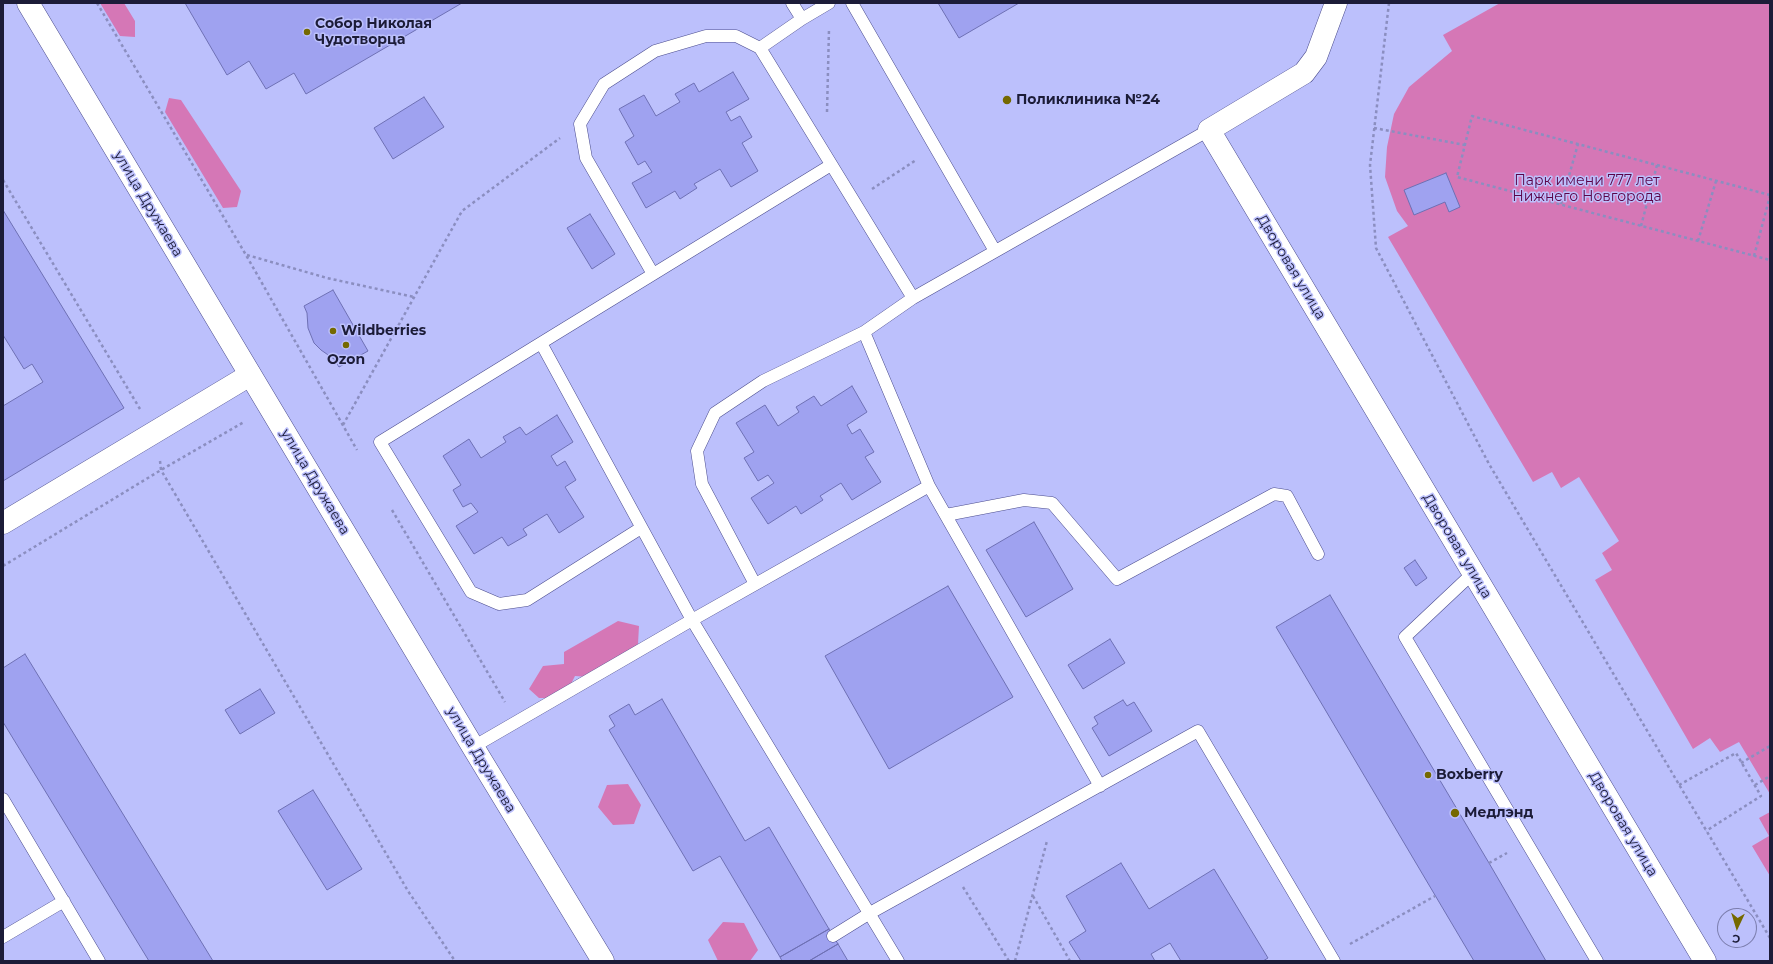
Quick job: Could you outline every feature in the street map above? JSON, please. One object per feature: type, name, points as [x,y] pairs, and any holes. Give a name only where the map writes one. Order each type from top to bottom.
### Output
[{"type":"street","name":"улица Дружаева","points":[[28,3],[473,747],[603,961]]},
{"type":"street","points":[[1209,130],[1304,73],[1316,57],[1336,3]]},
{"type":"street","name":"Дворовая улица","points":[[1209,130],[1705,961]]},
{"type":"street","points":[[3,523],[250,375]]},
{"type":"lane","points":[[792,3],[802,19]]},
{"type":"lane","points":[[760,48],[802,19],[829,3]]},
{"type":"lane","points":[[852,3],[996,251]]},
{"type":"lane","points":[[653,274],[586,158],[580,124],[604,84],[655,51],[706,36],[736,36],[760,48],[913,298]]},
{"type":"lane","points":[[755,584],[702,484],[697,451],[715,414],[763,381],[864,332],[913,298],[1209,130]]},
{"type":"lane","points":[[641,528],[527,600],[499,604],[471,592],[380,442],[653,274],[828,161]]},
{"type":"lane","points":[[864,332],[929,486],[1100,786]]},
{"type":"lane","points":[[541,343],[692,620],[898,961]]},
{"type":"lane","points":[[473,747],[692,620],[929,486]]},
{"type":"lane","points":[[946,515],[1024,500],[1052,503],[1118,579],[1274,494],[1287,496],[1318,554]]},
{"type":"lane","points":[[1473,573],[1405,637],[1597,961]]},
{"type":"lane","points":[[833,936],[870,913],[1198,731],[1332,958]]},
{"type":"lane","points":[[3,799],[99,961]]},
{"type":"lane","points":[[3,937],[64,901]]},
{"type":"path","points":[[97,3],[246,255],[359,453]]},
{"type":"path","points":[[1389,3],[1370,165],[1376,248],[1489,464],[1770,938]]},
{"type":"path","points":[[828,161],[829,26]]},
{"type":"path","points":[[1754,256],[1770,195],[1472,116],[1457,177],[1561,204],[1641,226],[1754,256],[1770,260]]},
{"type":"path","points":[[343,425],[462,211],[580,124]]},
{"type":"path","points":[[1374,128],[1465,145]]},
{"type":"path","points":[[1561,204],[1578,144]]},
{"type":"path","points":[[853,201],[936,147]]},
{"type":"path","points":[[1641,226],[1657,165]]},
{"type":"path","points":[[3,180],[154,432],[161,470],[408,891],[454,961]]},
{"type":"path","points":[[1698,241],[1716,181]]},
{"type":"path","points":[[246,255],[327,278],[414,297]]},
{"type":"path","points":[[3,566],[161,470],[244,422]]},
{"type":"path","points":[[391,508],[516,722]]},
{"type":"path","points":[[1742,763],[1770,746]]},
{"type":"path","points":[[1679,785],[1736,752],[1761,796],[1706,831]]},
{"type":"path","points":[[1755,785],[1770,776]]},
{"type":"path","points":[[1015,961],[1054,812]]},
{"type":"path","points":[[952,868],[1009,961]]},
{"type":"path","points":[[1032,895],[1070,961]]},
{"type":"path","points":[[1332,958],[1435,896]]},
{"type":"green space","points":[[100,3],[124,3],[135,21],[135,37],[120,36]]},
{"type":"green space","name":"Парк имени 777 лет Нижнего Новгорода","points":[[1500,3],[1770,3],[1770,794],[1739,742],[1720,752],[1710,738],[1693,749],[1595,580],[1612,570],[1602,553],[1619,541],[1579,477],[1561,488],[1552,472],[1533,482],[1388,237],[1408,226],[1397,211],[1385,177],[1387,147],[1394,114],[1409,87],[1452,51],[1443,35]]},
{"type":"green space","points":[[169,98],[181,100],[241,191],[237,207],[223,208],[165,112]]},
{"type":"green space","points":[[618,621],[639,626],[638,644],[602,678],[575,676],[564,698],[539,698],[529,689],[543,666],[564,664],[564,652]]},
{"type":"green space","points":[[628,784],[641,805],[634,824],[613,825],[598,807],[607,785]]},
{"type":"green space","points":[[1770,812],[1770,876],[1752,846],[1769,836],[1759,818]]},
{"type":"green space","points":[[723,922],[744,923],[758,950],[750,961],[718,961],[708,940]]},
{"type":"building","name":"Собор Николая Чудотворца","points":[[185,3],[462,3],[306,94],[294,73],[266,89],[249,61],[227,75]]},
{"type":"building","points":[[938,3],[1019,3],[959,38]]},
{"type":"building","points":[[733,72],[749,99],[726,112],[731,121],[740,116],[752,137],[742,143],[758,171],[731,187],[720,169],[694,184],[697,188],[680,199],[675,191],[646,208],[632,183],[652,172],[645,161],[638,165],[625,142],[634,136],[619,109],[644,95],[656,116],[680,102],[675,94],[694,83],[699,92]]},
{"type":"building","points":[[424,97],[444,127],[393,159],[374,128]]},
{"type":"building","points":[[1446,173],[1460,207],[1449,212],[1445,202],[1414,215],[1404,190]]},
{"type":"building","points":[[3,210],[124,408],[3,481],[3,406],[43,382],[32,364],[24,369],[3,335]]},
{"type":"building","points":[[590,214],[615,254],[592,269],[567,228]]},
{"type":"building","name":"Wildberries","points":[[333,290],[368,351],[339,367],[334,359],[314,343],[308,328],[307,313],[304,306]]},
{"type":"building","points":[[852,386],[867,412],[847,425],[852,434],[860,429],[874,452],[865,457],[881,482],[852,500],[841,483],[820,496],[823,500],[801,514],[796,506],[768,524],[751,498],[774,483],[768,475],[758,481],[744,458],[754,452],[736,423],[765,405],[778,426],[799,412],[796,407],[814,396],[821,406]]},
{"type":"building","points":[[557,415],[573,442],[551,456],[557,466],[565,461],[576,480],[565,487],[584,517],[559,533],[547,514],[523,529],[527,535],[508,546],[502,537],[474,554],[456,526],[478,512],[471,503],[463,507],[453,490],[461,485],[443,456],[469,439],[481,458],[506,442],[503,437],[520,427],[526,435]]},
{"type":"building","points":[[1034,522],[1073,589],[1026,617],[986,550]]},
{"type":"building","points":[[1415,560],[1427,578],[1416,586],[1404,568]]},
{"type":"building","points":[[948,586],[1013,697],[889,769],[825,656]]},
{"type":"building","points":[[1330,595],[1546,961],[1474,961],[1276,627]]},
{"type":"building","points":[[1110,639],[1125,663],[1083,689],[1068,665]]},
{"type":"building","points":[[25,654],[213,961],[149,961],[3,722],[3,668]]},
{"type":"building","points":[[260,689],[275,713],[240,734],[225,710]]},
{"type":"building","points":[[662,699],[745,841],[769,827],[829,929],[780,957],[720,856],[693,871],[609,730],[615,726],[609,716],[629,704],[635,715]]},
{"type":"building","points":[[1123,700],[1127,706],[1134,702],[1152,731],[1109,756],[1092,728],[1098,724],[1094,717]]},
{"type":"building","points":[[313,790],[362,869],[327,890],[278,811]]},
{"type":"building","points":[[1121,863],[1149,909],[1214,869],[1268,958],[1263,961],[1181,961],[1170,943],[1151,954],[1155,961],[1081,961],[1069,942],[1086,931],[1066,896]]},
{"type":"building","points":[[829,929],[838,944],[809,961],[782,961],[780,957]]},
{"type":"building","points":[[838,944],[848,961],[809,961]]},
{"type":"place","name":"Собор Николая Чудотворца","points":[[307,32]]},
{"type":"place","name":"Поликлиника №24","points":[[1007,100]]},
{"type":"place","name":"Wildberries","points":[[333,331]]},
{"type":"place","name":"Ozon","points":[[346,345]]},
{"type":"place","name":"Boxberry","points":[[1428,775]]},
{"type":"place","name":"Медлэнд","points":[[1455,813]]}]
